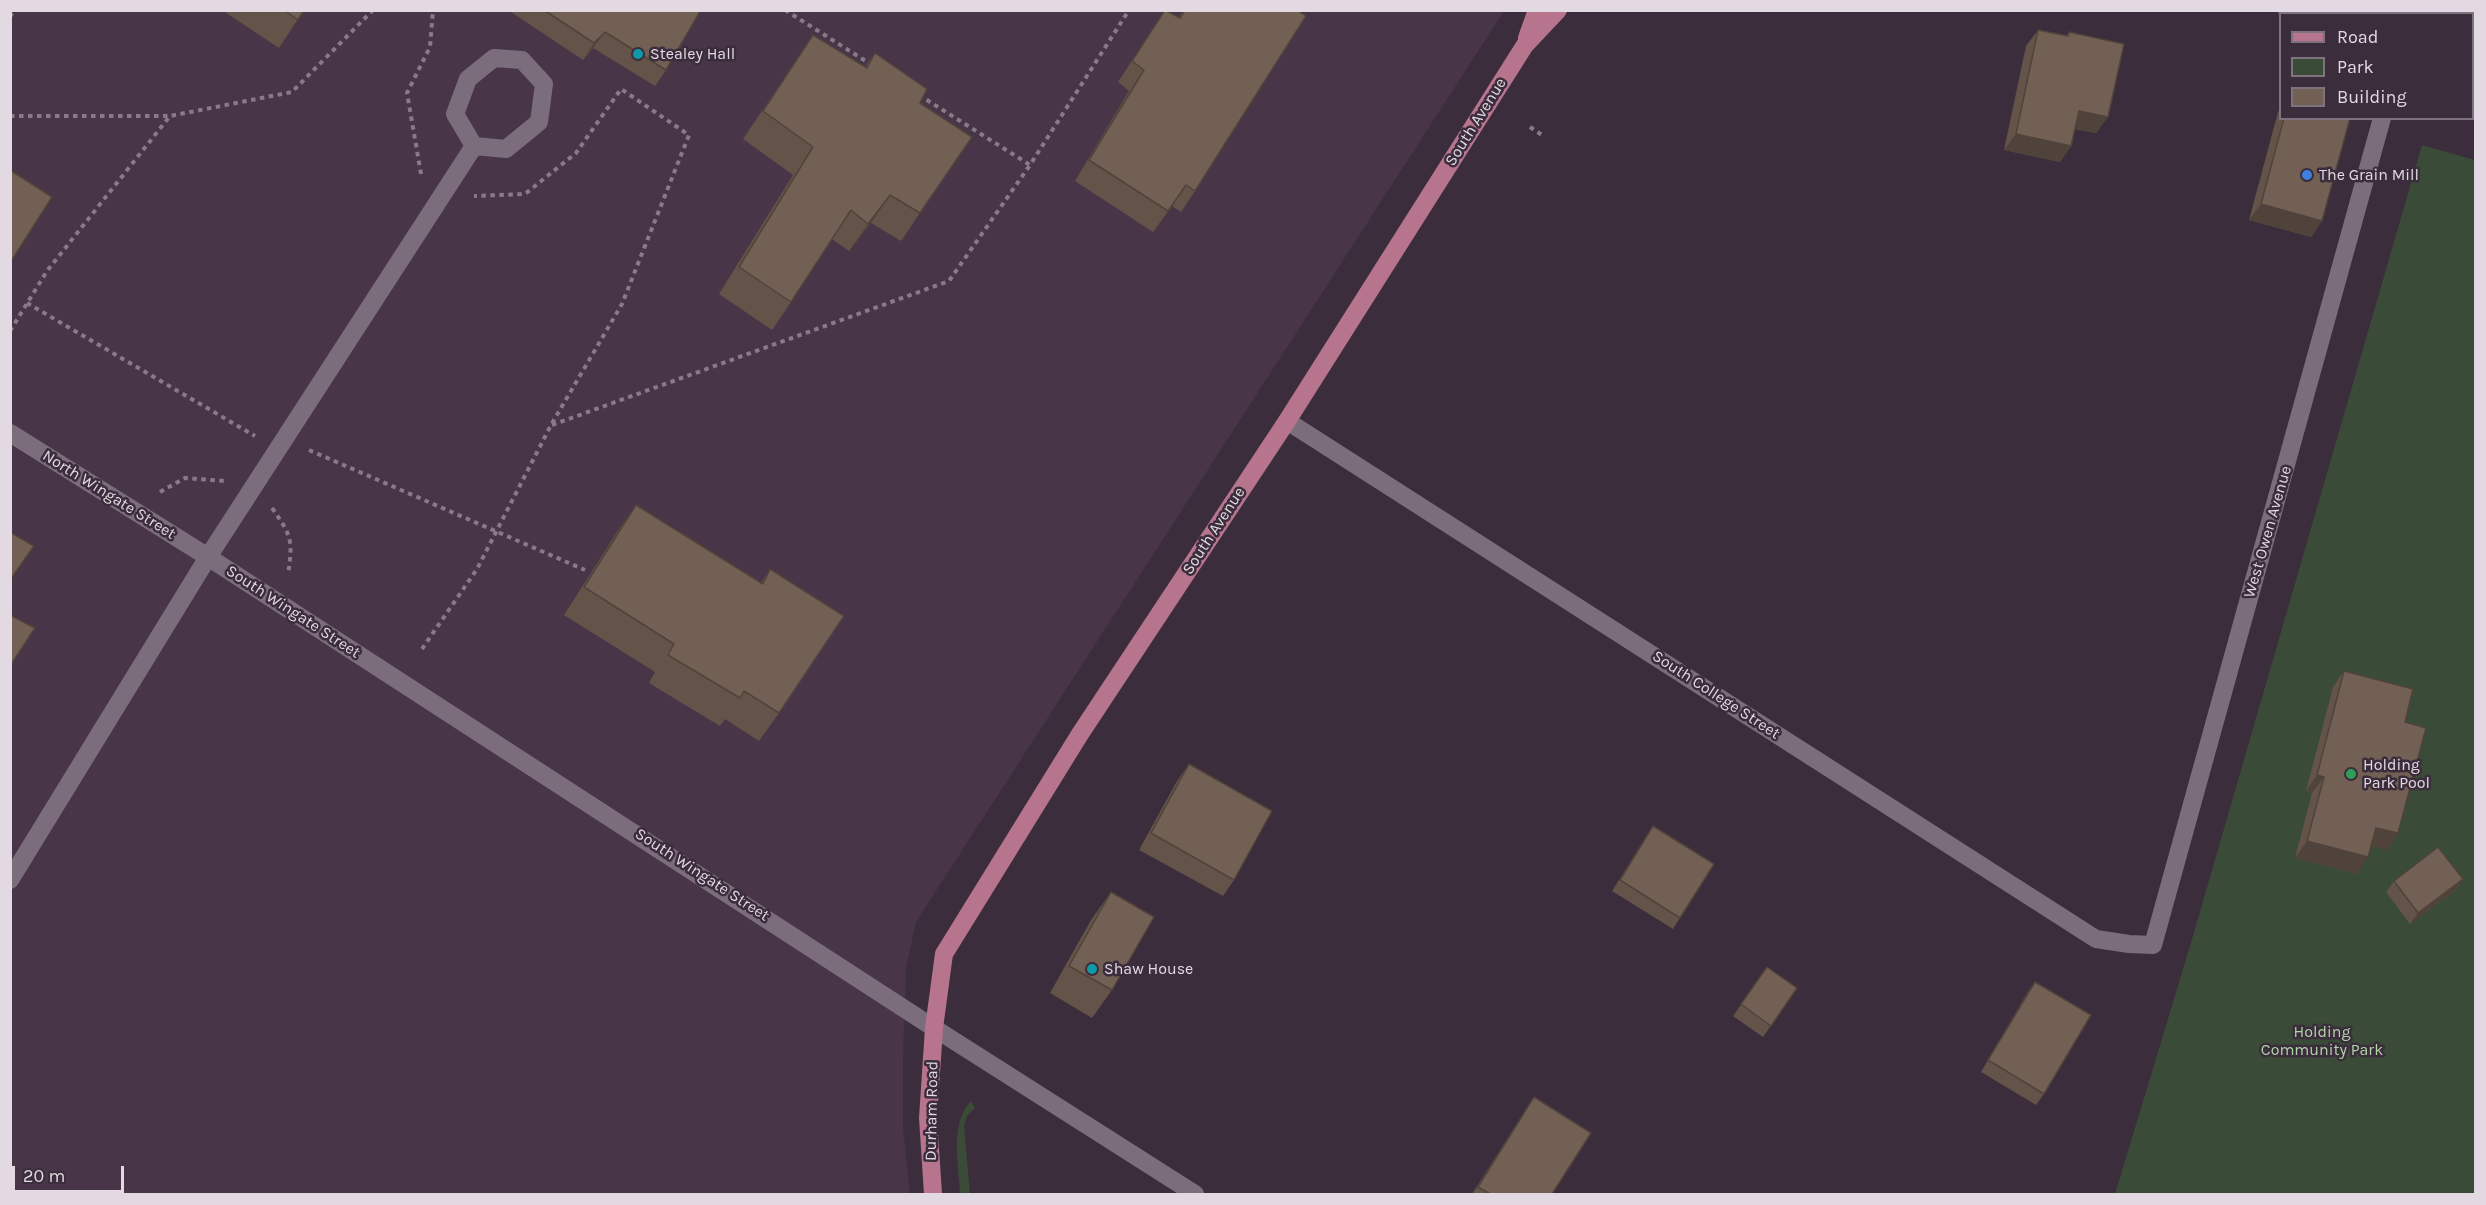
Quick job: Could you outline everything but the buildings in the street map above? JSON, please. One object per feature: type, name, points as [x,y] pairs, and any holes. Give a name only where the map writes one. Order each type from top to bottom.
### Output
[{"type":"main road","name":"South Avenue","points":[[1525,45],[1537,10]]},
{"type":"main road","name":"South Avenue","points":[[934,1028],[944,954],[1080,734],[1287,421],[1525,45],[1558,10]]},
{"type":"main road","name":"Durham Road","points":[[933,1194],[928,1118],[934,1028]]},
{"type":"street","points":[[494,58],[522,60],[544,84],[539,122],[506,150],[474,146],[455,114],[468,78],[494,58]]},
{"type":"street","name":"West Owen Avenue","points":[[2153,945],[2381,120]]},
{"type":"street","points":[[10,880],[16,858],[474,146]]},
{"type":"street","name":"South College Street","points":[[1287,421],[2096,939],[2153,945]]},
{"type":"street","name":"North Wingate Street","points":[[10,433],[208,557]]},
{"type":"street","name":"South Wingate Street","points":[[208,557],[934,1028],[1195,1194]]},
{"type":"path","points":[[10,17],[14,10]]},
{"type":"path","points":[[10,116],[170,116],[292,92],[373,10]]},
{"type":"path","points":[[416,184],[421,174],[406,93],[430,47],[433,10]]},
{"type":"path","points":[[785,10],[873,66]]},
{"type":"path","points":[[551,425],[949,281],[1030,165],[1129,10]]},
{"type":"path","points":[[422,649],[477,570],[551,425],[622,304],[689,135],[621,89],[576,153],[525,194],[470,196]]},
{"type":"path","points":[[912,91],[1030,165]]},
{"type":"path","points":[[10,331],[47,271],[170,116]]},
{"type":"path","points":[[1530,127],[1545,136]]},
{"type":"path","points":[[27,303],[258,438]]},
{"type":"path","points":[[314,440],[308,450],[585,570]]},
{"type":"path","points":[[160,492],[185,478],[231,482]]},
{"type":"path","points":[[278,498],[272,508],[289,531],[292,549],[288,576]]},
{"type":"shaded area","points":[[10,11],[1504,11],[916,922],[906,969],[903,1062],[903,1127],[910,1194],[11,1194]]},
{"type":"green space","name":"Holding Community Park","points":[[2422,145],[2475,160],[2475,1194],[2115,1194],[2190,946]]},
{"type":"green space","points":[[971,1101],[975,1108],[967,1116],[964,1126],[970,1194],[960,1194],[957,1158],[958,1133],[964,1110]]},
{"type":"place","name":"Stealey Hall","points":[[638,54]]},
{"type":"place","name":"The Grain Mill","points":[[2307,175]]},
{"type":"place","name":"Holding Park Pool","points":[[2351,774]]},
{"type":"place","name":"Shaw House","points":[[1092,969]]}]
